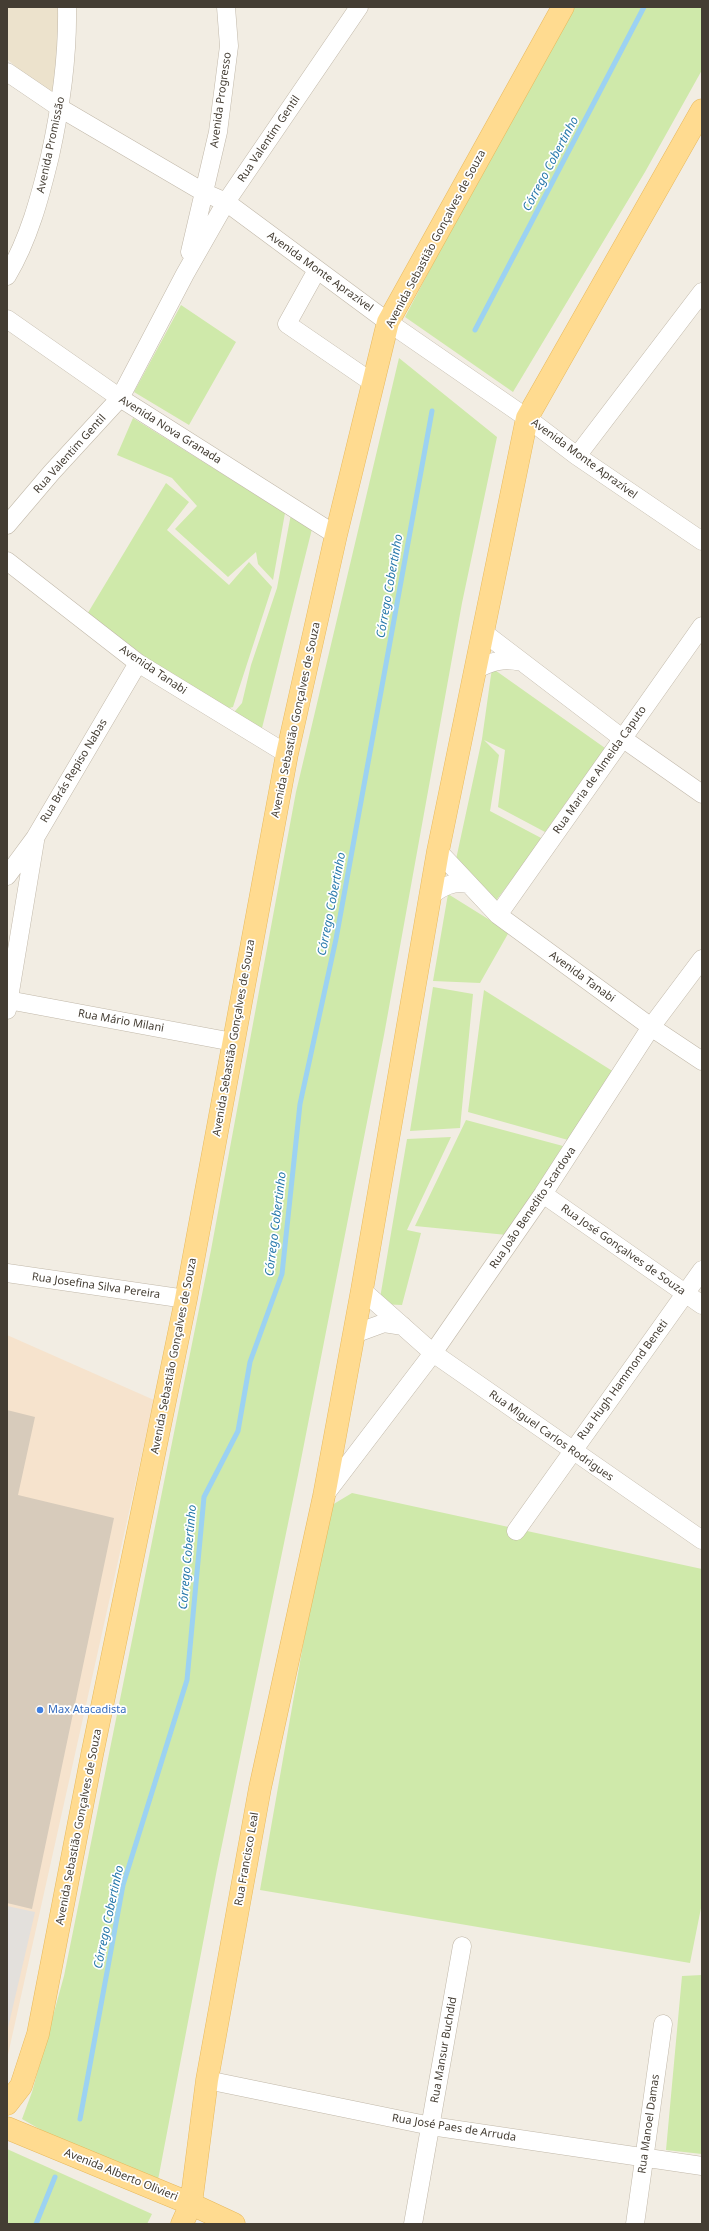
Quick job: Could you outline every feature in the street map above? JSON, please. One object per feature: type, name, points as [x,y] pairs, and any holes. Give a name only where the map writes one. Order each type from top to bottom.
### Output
[{"type":"main road","name":"Avenida Sebastião Gonçalves de Souza","points":[[7,2104],[21,2086],[38,2034],[92,1755],[186,1299],[287,754],[336,535],[388,322],[563,7]]},
{"type":"main road","points":[[324,1496],[362,1290],[438,851],[527,418],[702,110]]},
{"type":"main road","name":"Rua Francisco Leal","points":[[182,2224],[191,2204],[207,2080],[260,1788],[324,1496]]},
{"type":"main road","name":"Avenida Alberto Olivieri","points":[[7,2128],[191,2204],[234,2224]]},
{"type":"street","name":"Avenida Promissão","points":[[7,276],[21,253],[42,191],[60,108],[66,68],[66,7]]},
{"type":"street","name":"Avenida Progresso","points":[[205,193],[218,132],[228,46],[226,7]]},
{"type":"street","name":"Rua Valentim Gentil","points":[[7,525],[52,472],[120,398],[185,274],[226,202],[358,7]]},
{"type":"street","name":"Avenida Monte Aprazível","points":[[7,72],[60,108],[205,193],[226,202],[388,322],[527,418],[577,456],[702,541]]},
{"type":"street","name":"Rua Valentim Gentil","points":[[185,274],[205,193]]},
{"type":"street","points":[[317,270],[287,324],[373,383]]},
{"type":"street","points":[[577,456],[702,292]]},
{"type":"street","name":"Avenida Nova Granada","points":[[7,319],[120,398],[336,535]]},
{"type":"street","name":"Avenida Tanabi","points":[[7,561],[138,663],[287,754]]},
{"type":"street","name":"Rua Maria de Almeida Caputo","points":[[498,915],[702,626]]},
{"type":"street","points":[[483,632],[622,738],[702,794]]},
{"type":"street","points":[[475,670],[494,660],[509,659],[523,663]]},
{"type":"street","name":"Rua Brás Repiso Nabas","points":[[7,876],[35,838],[138,663]]},
{"type":"street","points":[[8,1005],[35,838]]},
{"type":"street","name":"Avenida Tanabi","points":[[438,851],[498,915],[651,1027],[702,1061]]},
{"type":"street","points":[[430,896],[443,886],[457,882],[469,884]]},
{"type":"street","name":"Rua João Benedito Scardova","points":[[324,1496],[433,1353],[543,1194],[651,1027],[702,959]]},
{"type":"street","name":"Rua Mário Milani","points":[[8,1005],[233,1042]]},
{"type":"street","name":"Rua José Gonçalves de Souza","points":[[543,1194],[702,1305]]},
{"type":"street","name":"Rua Hugh Hammond Beneti","points":[[516,1531],[702,1270]]},
{"type":"street","name":"Rua Josefina Silva Pereira","points":[[7,1273],[186,1299]]},
{"type":"street","name":"Rua Miguel Carlos Rodrigues","points":[[362,1290],[433,1353],[702,1540]]},
{"type":"street","points":[[354,1334],[384,1323],[403,1326]]},
{"type":"street","points":[[332,1449],[358,1453]]},
{"type":"street","name":"Rua Mansur Buchdid","points":[[413,2224],[462,1946]]},
{"type":"street","name":"Rua Manoel Damas","points":[[635,2224],[663,2024]]},
{"type":"street","name":"Rua José Paes de Arruda","points":[[207,2080],[431,2126],[702,2166]]},
{"type":"shaded area","points":[[7,7],[61,7],[54,101],[7,59]]},
{"type":"shaded area","points":[[7,1335],[154,1400],[7,2059]]},
{"type":"shaded area","points":[[7,1906],[35,1912],[7,2032]]},
{"type":"green space","points":[[571,7],[702,7],[702,70],[645,172],[513,392],[405,317],[536,67]]},
{"type":"green space","points":[[181,305],[236,342],[189,425],[134,392]]},
{"type":"green space","points":[[399,358],[497,437],[462,603],[384,1035],[298,1475],[217,1869],[158,2180],[50,2135],[22,2119],[32,2092],[64,1976],[211,1250],[296,792]]},
{"type":"green space","points":[[133,418],[285,513],[273,580],[258,564],[256,552],[228,577],[175,529],[197,506],[172,478],[117,455]]},
{"type":"green space","points":[[166,483],[189,502],[167,530],[229,585],[249,562],[272,587],[233,707],[225,709],[83,621]]},
{"type":"green space","points":[[291,514],[313,525],[260,736],[230,717],[242,703],[251,665],[277,588]]},
{"type":"green space","points":[[492,668],[605,748],[545,832],[498,807],[505,750],[484,740],[499,755],[490,811],[543,839],[494,903],[455,864],[482,739]]},
{"type":"green space","points":[[448,894],[509,932],[480,983],[433,981]]},
{"type":"green space","points":[[433,987],[473,994],[460,1128],[410,1131]]},
{"type":"green space","points":[[484,990],[614,1072],[568,1140],[468,1112]]},
{"type":"green space","points":[[466,1120],[563,1146],[507,1235],[415,1226]]},
{"type":"green space","points":[[451,1137],[407,1230],[421,1233],[402,1305],[379,1304],[407,1139]]},
{"type":"green space","points":[[352,1493],[702,1569],[702,1903],[690,1963],[260,1890],[327,1508]]},
{"type":"green space","points":[[702,1975],[702,2154],[666,2150],[682,1976]]},
{"type":"green space","points":[[7,2149],[152,2214],[147,2224],[7,2224]]},
{"type":"building","name":"Max Atacadista","points":[[7,1410],[35,1417],[18,1495],[114,1518],[32,1909],[7,1903]]},
{"type":"waterway","name":"Córrego Cobertinho","points":[[475,330],[644,7]]},
{"type":"waterway","name":"Córrego Cobertinho","points":[[80,2119],[123,1885],[187,1680],[204,1497],[238,1431],[250,1362],[282,1274],[300,1104],[336,939],[432,411]]},
{"type":"waterway","name":"Córrego Cobertinho","points":[[36,2224],[55,2177]]},
{"type":"place","name":"Max Atacadista","points":[[40,1710]]}]
